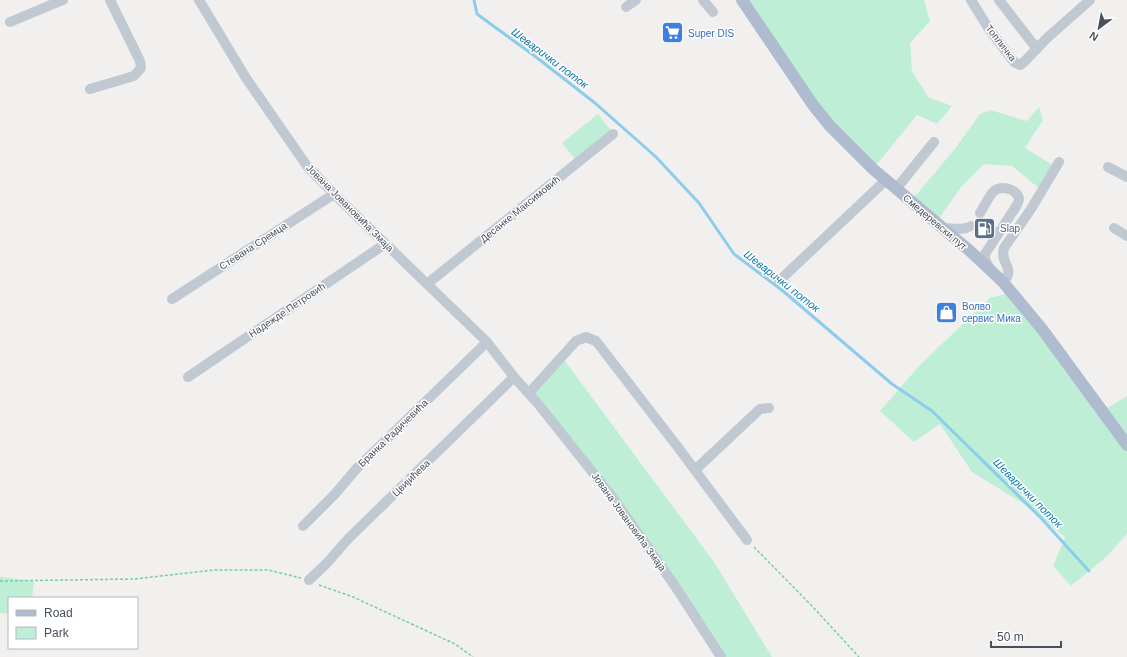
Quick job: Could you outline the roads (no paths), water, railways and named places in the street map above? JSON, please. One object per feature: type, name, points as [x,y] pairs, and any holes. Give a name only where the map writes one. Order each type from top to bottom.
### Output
[{"type":"main road","name":"Смедеревски пут","points":[[742,0],[813,105],[843,140],[896,189],[943,228],[1003,282],[1042,329],[1127,444]]},
{"type":"street","points":[[10,22],[63,0]]},
{"type":"street","points":[[90,89],[134,76],[141,68],[140,61],[110,0]]},
{"type":"street","name":"Јована Јовановића Змаја","points":[[199,0],[242,72],[307,166],[486,342],[614,498],[675,586],[721,657]]},
{"type":"street","points":[[626,7],[636,0]]},
{"type":"street","points":[[703,0],[713,12]]},
{"type":"street","name":"Топличка","points":[[971,0],[989,29],[1014,62],[1020,65],[1057,29],[1090,0]]},
{"type":"street","points":[[999,0],[1037,49]]},
{"type":"street","name":"Десанке Максимовић","points":[[427,284],[613,134]]},
{"type":"street","points":[[896,189],[934,142]]},
{"type":"street","points":[[1003,282],[1009,274],[1009,268],[1002,254],[1004,248],[1031,209],[1059,162]]},
{"type":"street","points":[[1108,167],[1127,177]]},
{"type":"street","points":[[779,281],[886,180]]},
{"type":"street","points":[[980,213],[994,191],[1001,188],[1012,190],[1019,199],[1018,205],[996,233],[985,254],[985,259],[989,268]]},
{"type":"street","name":"Стевана Сремца","points":[[172,299],[334,194]]},
{"type":"street","points":[[943,228],[966,229],[971,226]]},
{"type":"street","points":[[1114,228],[1127,236]]},
{"type":"street","name":"Надежде Петровић","points":[[188,377],[385,244]]},
{"type":"street","points":[[529,393],[576,341],[586,337],[592,338],[601,346],[747,540]]},
{"type":"street","name":"Бранка Радичевића","points":[[303,526],[335,494],[357,468],[486,342]]},
{"type":"street","name":"Цвијићева","points":[[309,580],[349,538],[514,377]]},
{"type":"street","points":[[695,470],[760,409],[768,408]]},
{"type":"waterway","name":"Шеварички поток","points":[[474,0],[477,14],[595,103],[656,157],[699,203],[734,254],[783,291],[892,384],[932,411],[1041,518],[1089,571]]},
{"type":"tunnel","points":[[976,220],[994,232]]},
{"type":"place","name":"Super DIS","points":[[672,33]]},
{"type":"place","name":"Slap","points":[[985,228]]},
{"type":"place","name":"Волво сервис Мика","points":[[947,312]]}]
